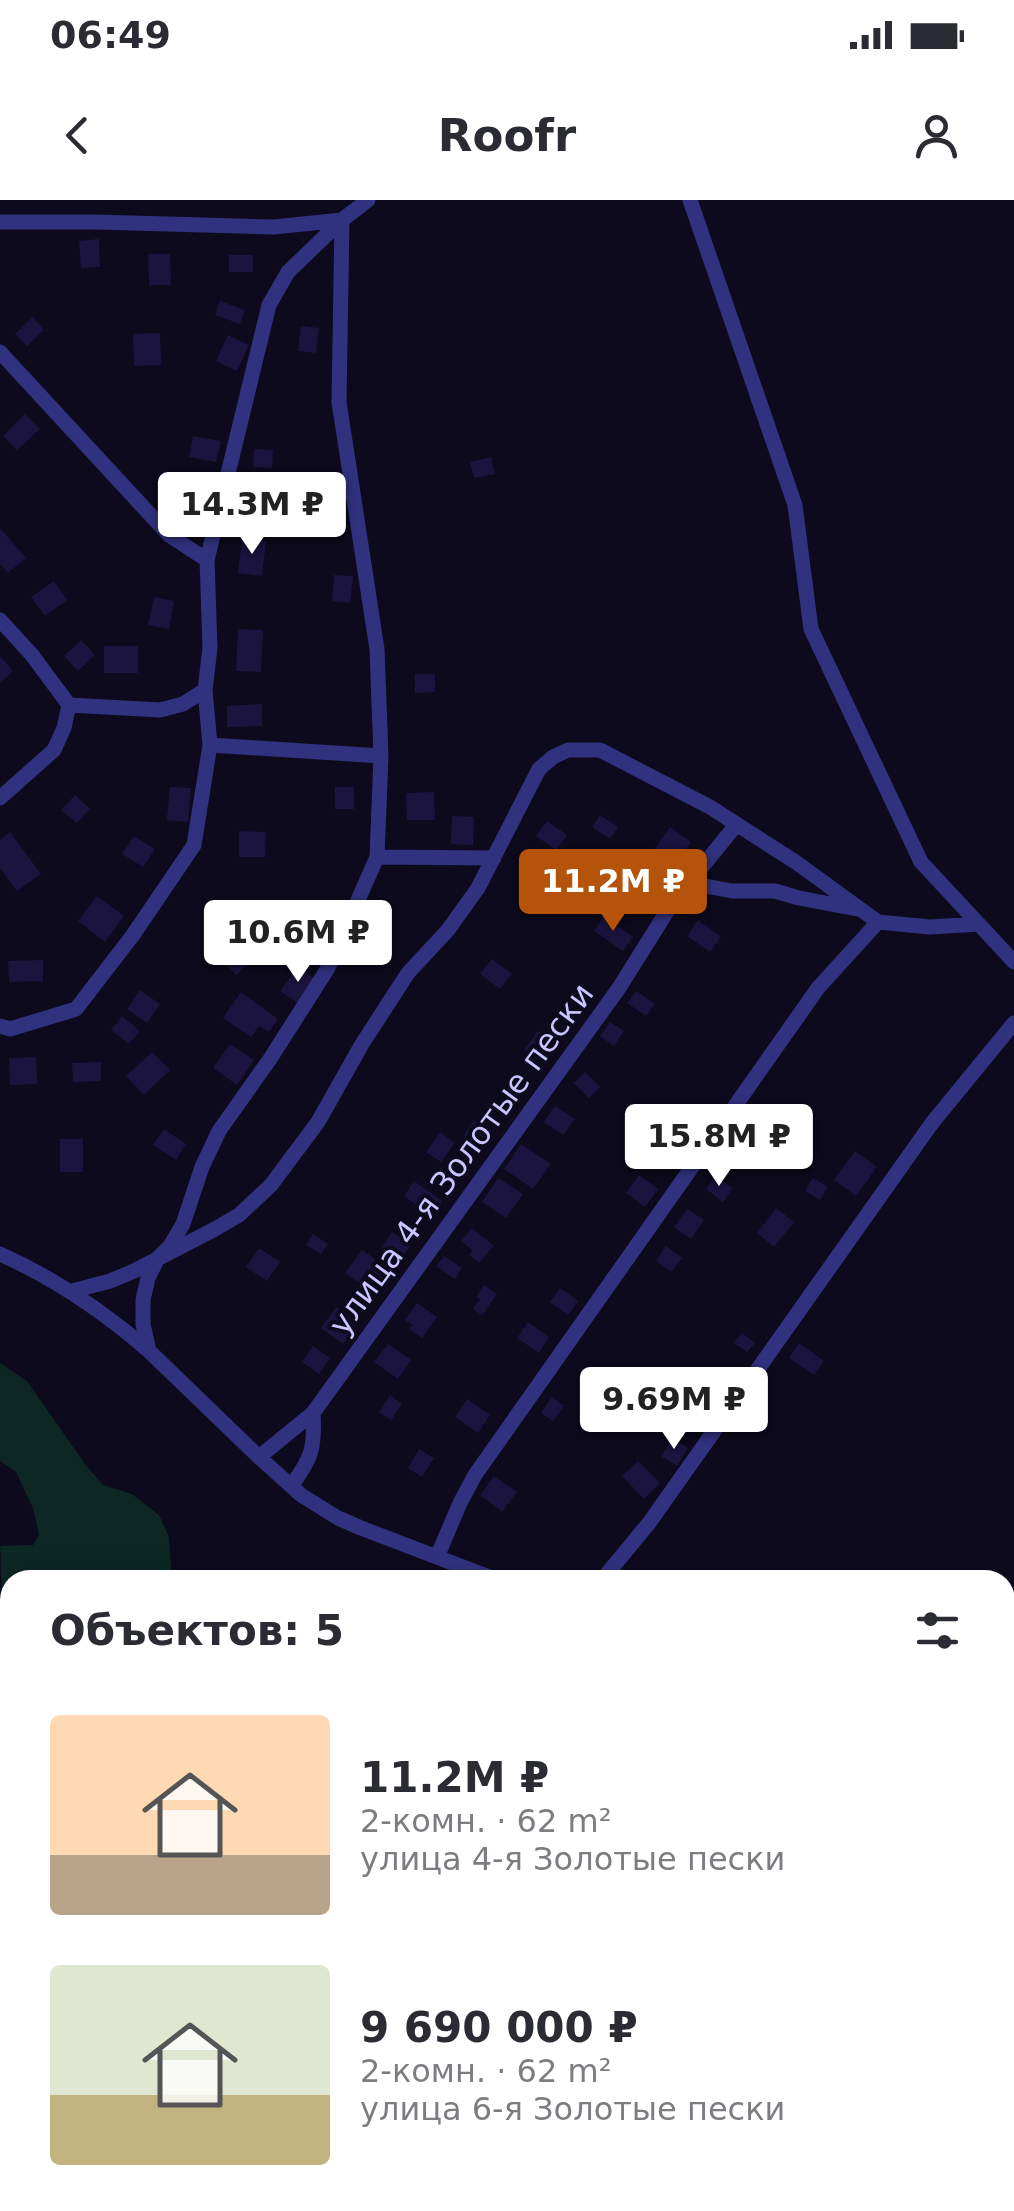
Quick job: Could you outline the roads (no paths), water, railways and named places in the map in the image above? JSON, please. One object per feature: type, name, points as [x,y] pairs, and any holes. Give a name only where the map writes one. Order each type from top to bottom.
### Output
[{"type":"street","points":[[0,1026],[10,1029],[76,1009],[194,846],[210,744],[205,690],[210,648],[206,560],[269,305],[288,272],[368,200]]},
{"type":"street","points":[[690,200],[795,505],[811,629],[922,862],[1014,962]]},
{"type":"street","points":[[0,222],[274,227],[342,220]]},
{"type":"street","points":[[150,1351],[143,1324],[148,1278],[183,1224],[218,1131],[328,968],[377,857],[381,756],[377,648],[338,402],[342,220]]},
{"type":"street","points":[[0,352],[169,535],[206,560]]},
{"type":"street","points":[[0,620],[32,655],[68,705],[64,728],[54,750],[0,798]]},
{"type":"street","points":[[68,705],[160,710],[183,704],[205,690]]},
{"type":"street","points":[[210,744],[381,756]]},
{"type":"street","points":[[72,1291],[110,1281],[158,1258],[239,1215],[271,1186],[318,1122],[408,973],[478,888],[539,769],[553,756],[568,750],[600,750],[697,799],[797,863],[878,922],[979,924]]},
{"type":"street","name":"улица 4-я Золотые пески","points":[[291,1486],[315,1440],[313,1413],[619,988],[661,920],[736,825]]},
{"type":"street","points":[[377,857],[494,858]]},
{"type":"street","points":[[689,882],[732,891],[775,891],[861,910]]},
{"type":"street","points":[[437,1557],[475,1475],[818,988],[878,922]]},
{"type":"street","points":[[610,1570],[649,1523],[932,1122],[1014,1023]]},
{"type":"street","points":[[0,1254],[40,1272],[119,1324],[258,1457],[316,1505],[338,1518],[471,1570]]},
{"type":"street","points":[[258,1457],[313,1413]]}]
